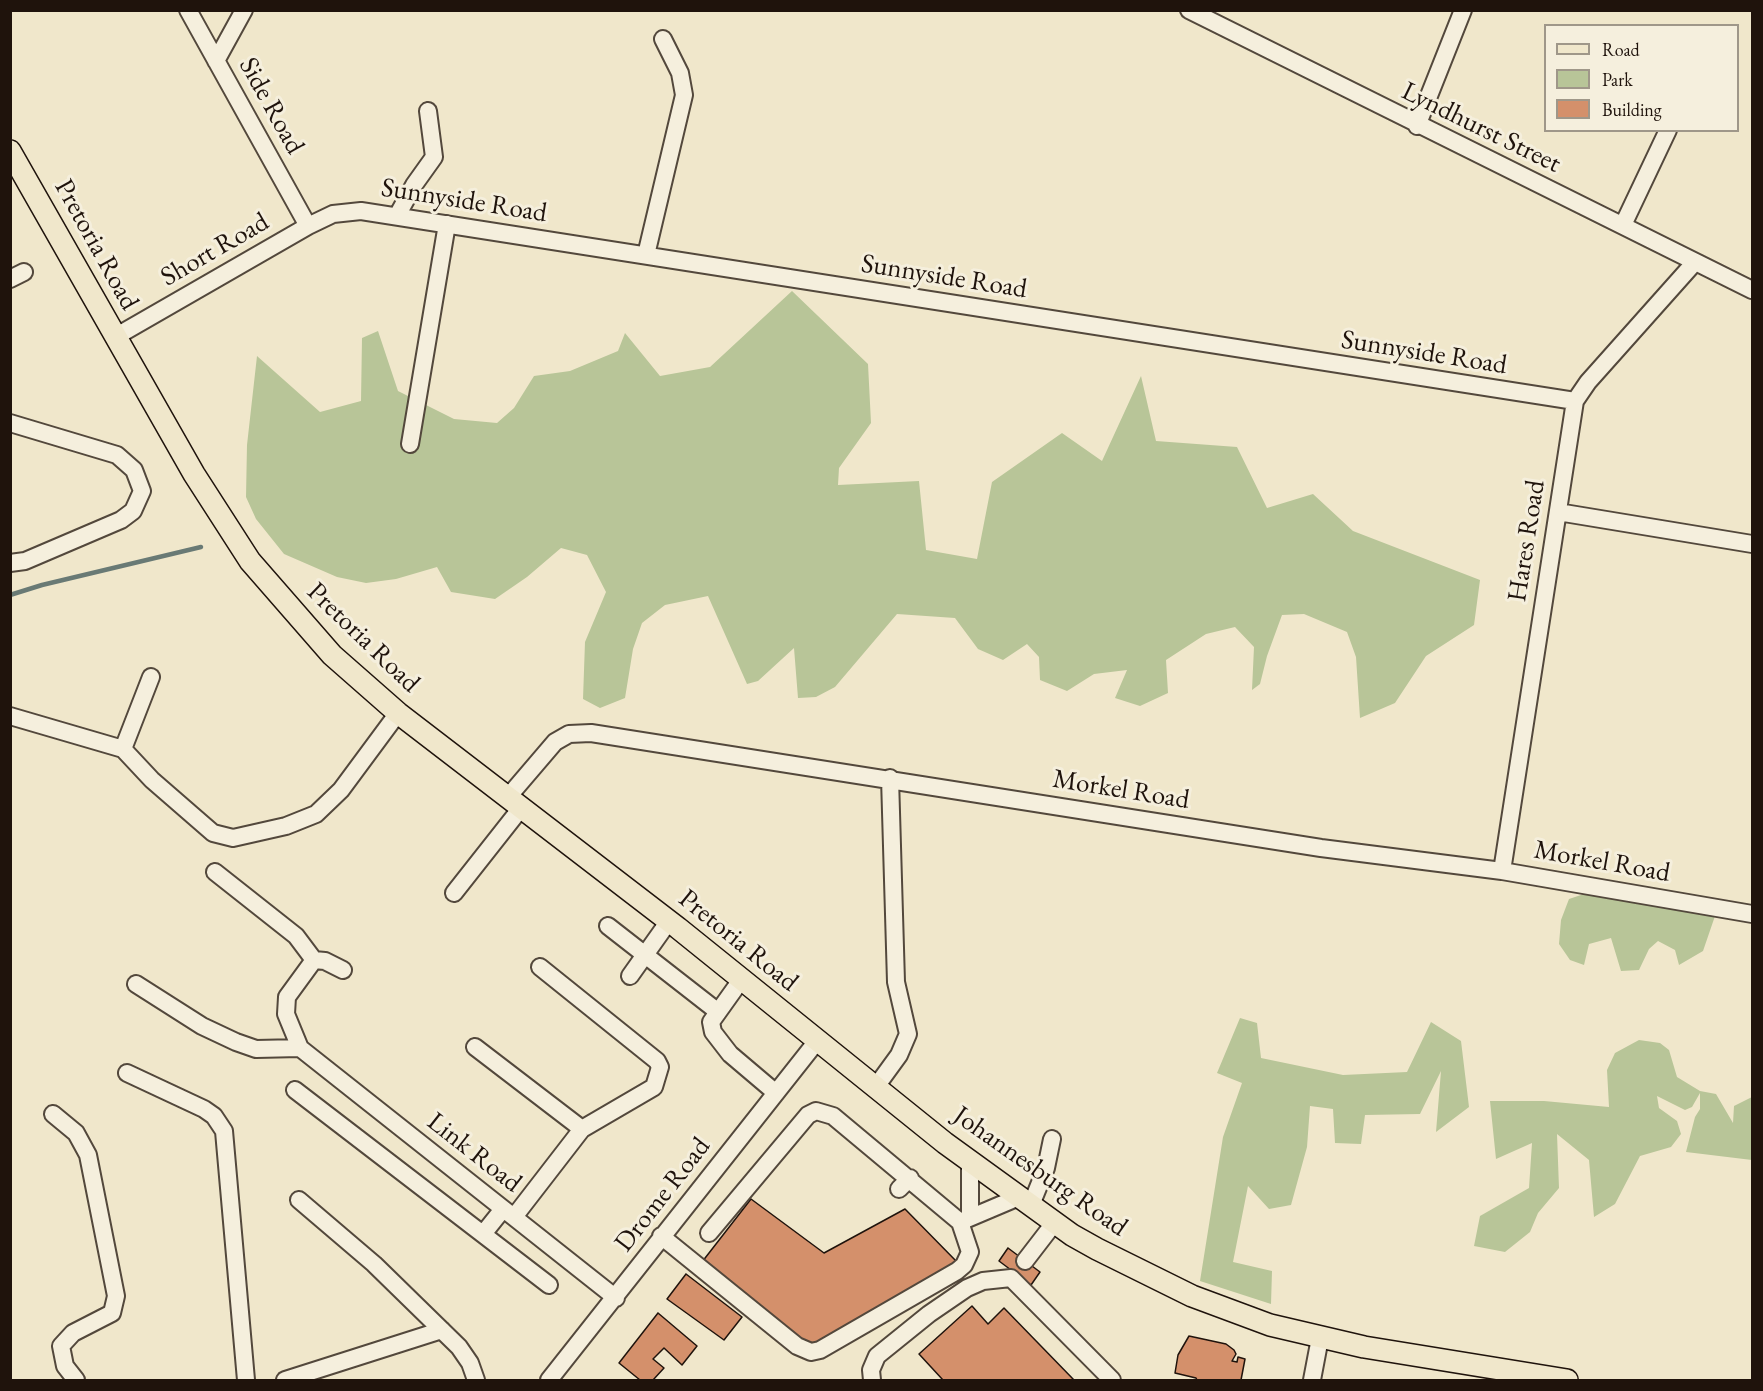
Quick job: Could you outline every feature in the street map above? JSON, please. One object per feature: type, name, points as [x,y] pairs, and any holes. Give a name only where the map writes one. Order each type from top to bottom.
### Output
[{"type":"main road","name":"Pretoria Road","points":[[10,151],[194,474],[250,561],[332,655],[398,713],[669,921],[817,1041]]},
{"type":"main road","name":"Johannesburg Road","points":[[817,1041],[970,1161],[1055,1222],[1133,1269],[1192,1296],[1270,1325],[1320,1338],[1487,1374],[1567,1380]]},
{"type":"street","name":"Side Road","points":[[188,10],[309,226]]},
{"type":"street","points":[[216,61],[244,10]]},
{"type":"street","name":"Lyndhurst Street","points":[[1189,10],[1417,126],[1752,290]]},
{"type":"street","points":[[1417,126],[1463,10]]},
{"type":"street","points":[[646,255],[684,95],[680,73],[663,39]]},
{"type":"street","points":[[397,216],[414,185],[434,157],[428,111]]},
{"type":"street","points":[[1623,225],[1667,132]]},
{"type":"street","name":"Sunnyside Road","points":[[309,226],[344,211],[361,211],[1575,401]]},
{"type":"street","points":[[410,444],[447,224]]},
{"type":"street","name":"Short Road","points":[[115,337],[309,226]]},
{"type":"street","name":"Hares Road","points":[[1502,871],[1575,401],[1588,382],[1695,262]]},
{"type":"street","points":[[10,423],[117,455],[134,470],[142,490],[133,511],[121,520],[25,561],[10,563]]},
{"type":"street","points":[[1558,512],[1752,544]]},
{"type":"street","points":[[123,749],[151,677]]},
{"type":"street","points":[[10,716],[123,749],[152,780],[213,833],[233,838],[286,826],[316,814],[341,790],[398,713]]},
{"type":"street","name":"Morkel Road","points":[[454,893],[555,742],[569,734],[578,733],[890,778],[1321,848],[1502,871],[1752,914]]},
{"type":"street","points":[[875,1088],[899,1055],[908,1034],[896,982],[890,778]]},
{"type":"street","points":[[215,872],[296,936],[314,960],[325,961],[343,970]]},
{"type":"street","points":[[630,976],[669,921]]},
{"type":"street","points":[[608,926],[717,1011]]},
{"type":"street","points":[[136,984],[202,1026],[236,1042],[256,1049],[300,1048],[286,1014],[287,997],[314,960]]},
{"type":"street","points":[[483,1234],[508,1213],[582,1129],[654,1087],[660,1067],[657,1061],[540,967]]},
{"type":"street","points":[[741,980],[711,1022],[719,1043],[776,1093]]},
{"type":"street","name":"Drome Road","points":[[549,1380],[817,1041]]},
{"type":"street","points":[[475,1047],[582,1129]]},
{"type":"street","name":"Link Road","points":[[300,1048],[616,1298]]},
{"type":"street","points":[[128,1073],[204,1109],[214,1116],[224,1131],[246,1380]]},
{"type":"street","points":[[295,1090],[549,1285]]},
{"type":"street","points":[[710,1233],[808,1115],[816,1111],[834,1116],[904,1183],[965,1219],[1025,1201],[1046,1168],[1052,1139]]},
{"type":"street","points":[[53,1114],[76,1133],[88,1155],[116,1296],[112,1313],[73,1333],[61,1346],[65,1366],[76,1380]]},
{"type":"street","points":[[661,1236],[797,1346],[811,1352],[820,1350],[964,1265],[970,1252],[965,1219],[970,1161]]},
{"type":"street","points":[[299,1200],[374,1264],[442,1330],[465,1354],[476,1380]]},
{"type":"street","points":[[872,1380],[871,1370],[877,1356],[967,1288],[1017,1270],[1055,1222]]},
{"type":"street","points":[[1017,1270],[1112,1380]]},
{"type":"street","points":[[285,1380],[442,1330]]},
{"type":"street","points":[[1312,1380],[1320,1338]]},
{"type":"green space","points":[[792,291],[868,364],[871,423],[839,468],[838,485],[919,481],[926,550],[977,559],[992,482],[1062,433],[1102,461],[1141,376],[1156,441],[1237,447],[1267,508],[1313,494],[1353,531],[1480,580],[1474,625],[1426,656],[1395,703],[1360,718],[1356,657],[1347,632],[1304,614],[1282,615],[1267,656],[1260,684],[1252,690],[1254,647],[1235,627],[1206,634],[1166,660],[1168,693],[1140,706],[1115,698],[1127,670],[1094,674],[1067,691],[1040,680],[1039,657],[1027,644],[1003,660],[978,649],[955,618],[897,614],[835,687],[816,697],[798,698],[794,648],[758,681],[747,684],[708,596],[665,605],[642,623],[633,649],[625,698],[600,708],[583,699],[585,642],[606,592],[587,555],[561,548],[527,577],[495,599],[451,592],[437,567],[396,579],[366,583],[337,577],[284,554],[256,519],[246,497],[247,445],[257,356],[320,412],[361,401],[362,338],[378,331],[398,391],[454,419],[497,423],[514,408],[534,376],[570,371],[618,351],[625,333],[660,376],[710,367]]},
{"type":"green space","points":[[1590,892],[1715,916],[1703,951],[1679,965],[1675,950],[1658,941],[1649,949],[1639,970],[1621,971],[1611,938],[1589,944],[1584,965],[1570,960],[1559,944],[1561,920],[1569,899]]},
{"type":"green space","points":[[1240,1018],[1257,1023],[1261,1058],[1343,1075],[1407,1072],[1431,1022],[1461,1041],[1469,1107],[1436,1132],[1441,1071],[1420,1114],[1365,1115],[1361,1144],[1335,1143],[1333,1109],[1310,1106],[1307,1147],[1291,1205],[1269,1209],[1248,1186],[1233,1262],[1272,1271],[1271,1304],[1200,1281],[1223,1137],[1242,1083],[1217,1073]]},
{"type":"green space","points":[[1639,1040],[1660,1043],[1669,1050],[1677,1077],[1700,1091],[1716,1094],[1733,1123],[1734,1106],[1752,1097],[1752,1160],[1686,1152],[1695,1117],[1700,1109],[1700,1093],[1692,1107],[1685,1110],[1657,1096],[1659,1108],[1677,1121],[1681,1134],[1671,1147],[1640,1156],[1615,1204],[1594,1217],[1589,1160],[1557,1134],[1559,1188],[1538,1213],[1530,1232],[1505,1252],[1474,1246],[1480,1216],[1529,1188],[1532,1143],[1496,1159],[1490,1101],[1544,1101],[1609,1107],[1607,1070],[1615,1053]]},
{"type":"building","points":[[751,1199],[824,1253],[905,1209],[958,1263],[818,1345],[805,1345],[702,1262]]},
{"type":"building","points":[[1008,1248],[1040,1272],[1031,1285],[999,1261]]},
{"type":"building","points":[[686,1274],[742,1317],[724,1340],[667,1299]]},
{"type":"building","points":[[972,1306],[988,1324],[1004,1308],[1074,1380],[943,1380],[919,1354]]},
{"type":"building","points":[[658,1313],[697,1346],[682,1365],[664,1348],[653,1359],[664,1368],[653,1380],[640,1380],[619,1363]]},
{"type":"building","points":[[1189,1336],[1226,1344],[1236,1354],[1232,1361],[1237,1362],[1238,1357],[1245,1359],[1241,1380],[1197,1380],[1175,1373],[1178,1355]]},
{"type":"waterway","points":[[10,595],[42,585],[201,547]]}]
